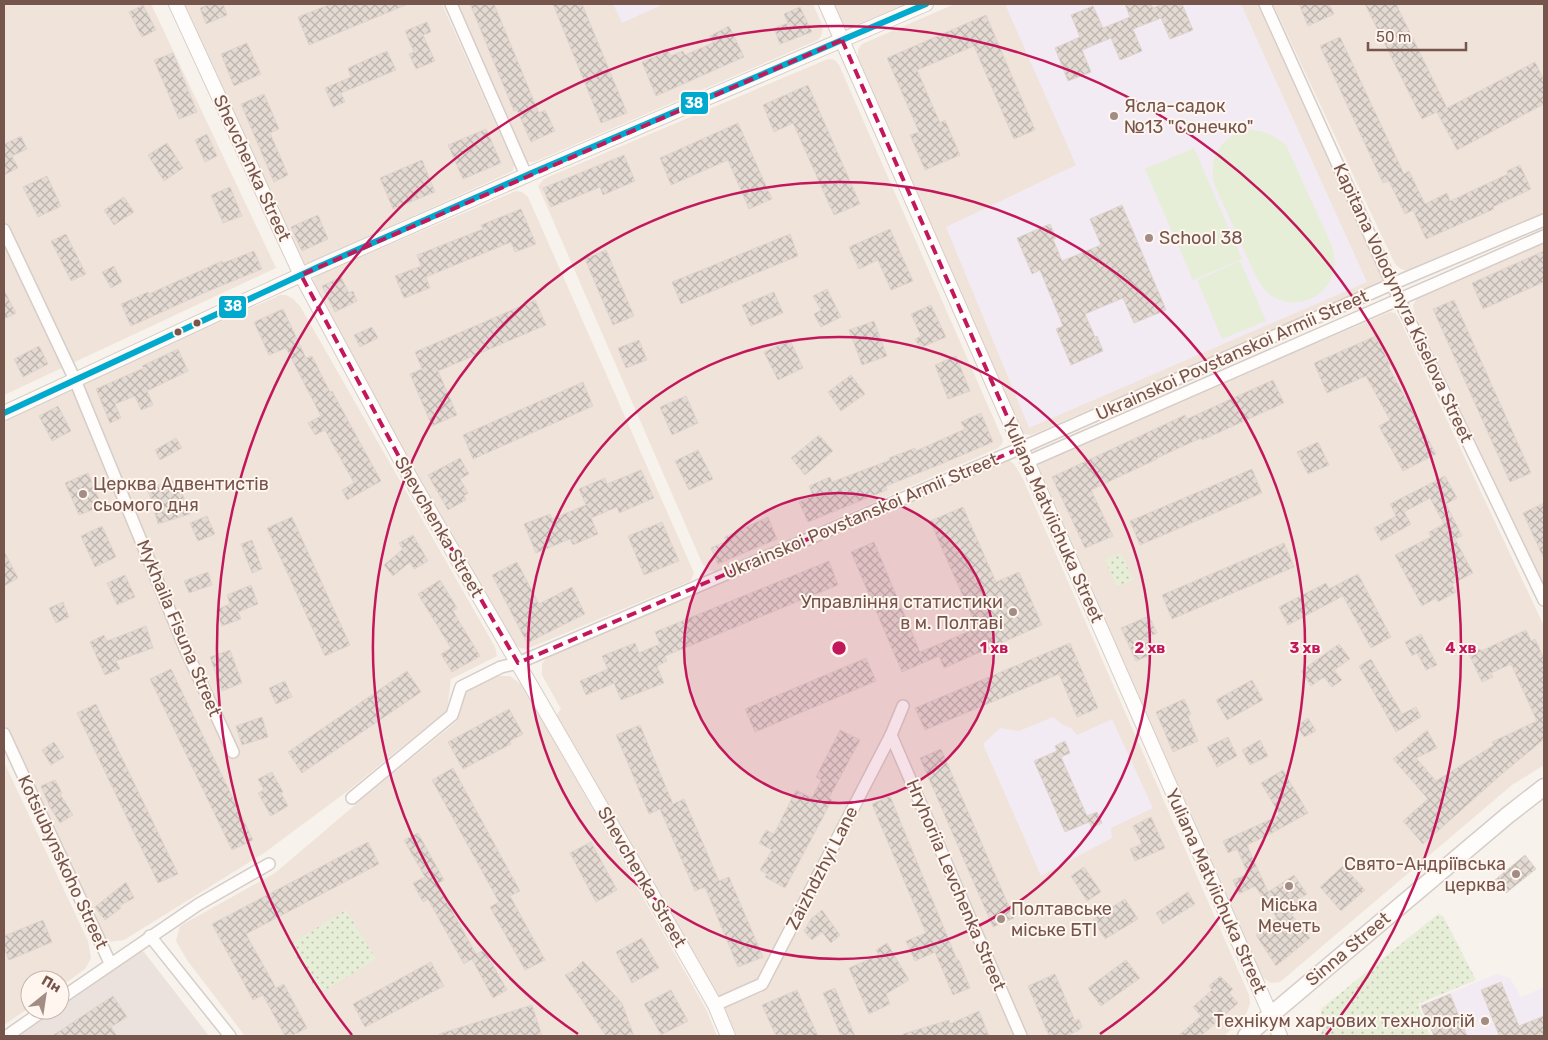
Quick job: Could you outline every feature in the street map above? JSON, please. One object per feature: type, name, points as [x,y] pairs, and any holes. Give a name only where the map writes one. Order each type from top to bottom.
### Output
[{"type":"main road","name":"Sinna Street","points":[[1246,1036],[1544,787]]},
{"type":"street","name":"Shevchenka Street","points":[[176,4],[301,275],[411,479],[648,886],[715,1005],[728,1036]]},
{"type":"street","points":[[451,4],[526,175]]},
{"type":"street","name":"Yuliana Matviichuka Street","points":[[826,4],[1280,1036]]},
{"type":"street","points":[[4,413],[301,275],[526,175],[926,4]]},
{"type":"street","name":"Kapitana Volodymyra Kiselova Street","points":[[1265,4],[1392,284],[1544,600]]},
{"type":"street","name":"Ukrainskoi Povstanskoi Armii Street","points":[[352,798],[452,714],[461,687],[501,667],[518,663],[1021,448],[1392,284],[1544,220]]},
{"type":"street","name":"Mykhaila Fisuna Street","points":[[4,230],[75,380],[185,648],[233,752]]},
{"type":"street","name":"Ukrainskoi Povstanskoi Armii Street","points":[[1027,462],[1544,236]]},
{"type":"street","name":"Zaizhdzhyi Lane","points":[[715,1005],[762,984],[891,735],[903,706]]},
{"type":"street","name":"Kotsiubynskoho Street","points":[[4,734],[110,963]]},
{"type":"street","name":"Hryhoriia Levchenka Street","points":[[891,735],[1021,1036]]},
{"type":"street","points":[[70,992],[199,904],[269,864]]},
{"type":"street","points":[[150,936],[230,1036]]},
{"type":"street","points":[[7,1036],[30,1020]]},
{"type":"highlighted area","points":[[842,40],[1021,448],[518,663],[411,479],[301,275]]},
{"type":"shaded area","points":[[4,4],[151,4],[276,268],[4,395]]},
{"type":"shaded area","points":[[181,4],[442,4],[514,165],[513,171],[309,263],[302,264]]},
{"type":"shaded area","points":[[457,4],[813,4],[823,27],[818,40],[534,162],[527,162],[522,158]]},
{"type":"shaded area","points":[[613,4],[664,4],[622,23]]},
{"type":"shaded area","points":[[832,4],[906,4],[853,26],[844,24]]},
{"type":"shaded area","points":[[955,4],[1257,4],[1382,276],[1382,283],[1031,435],[1024,434],[1019,429],[858,60],[858,50],[862,44]]},
{"type":"shaded area","name":"School 38","points":[[1005,4],[1241,4],[1367,282],[1029,428],[946,227],[1076,165]]},
{"type":"shaded area","points":[[1273,4],[1544,4],[1544,215],[1416,270],[1407,271],[1401,269],[1395,264]]},
{"type":"shaded area","points":[[828,59],[835,60],[839,65],[1003,440],[998,448],[717,571],[711,571],[703,565],[538,186],[548,177]]},
{"type":"shaded area","points":[[516,191],[522,192],[528,197],[694,573],[688,582],[527,649],[520,648],[507,638],[310,285],[318,275]]},
{"type":"shaded area","points":[[1544,239],[1544,586],[1415,314],[1413,305],[1417,298],[1425,293]]},
{"type":"shaded area","points":[[280,295],[286,295],[300,306],[495,647],[497,656],[451,679],[447,710],[349,790],[264,853],[124,940],[109,942],[101,932],[4,723],[4,419]]},
{"type":"shaded area","points":[[1390,312],[1395,313],[1399,318],[1544,626],[1544,765],[1512,785],[1280,982],[1271,983],[1260,976],[1037,465],[1040,460]]},
{"type":"shaded area","points":[[1004,461],[1010,461],[1014,464],[1023,479],[1249,995],[1250,1003],[1247,1012],[1224,1036],[737,1036],[574,744],[558,720],[557,714],[561,709],[542,675],[542,664],[555,651]]},
{"type":"shaded area","points":[[498,676],[510,676],[523,686],[706,1009],[717,1036],[245,1036],[187,960],[176,941],[180,926],[275,873],[456,722],[467,691]]},
{"type":"shaded area","points":[[1053,717],[1063,725],[1071,728],[1077,735],[1112,719],[1153,808],[1111,828],[1112,838],[1041,876],[983,744],[1000,728],[1019,731]]},
{"type":"shaded area","points":[[4,762],[88,941],[91,958],[85,969],[70,980],[70,970],[20,970],[20,1014],[4,1025]]},
{"type":"shaded area","points":[[137,949],[144,952],[209,1036],[16,1036],[39,1020],[70,1020],[70,998]]},
{"type":"shaded area","name":"Технікум харчових технологій","points":[[1497,974],[1510,978],[1521,997],[1544,987],[1544,1036],[1433,1036],[1420,1005]]},
{"type":"green space","points":[[1248,130],[1268,134],[1286,145],[1332,246],[1335,263],[1331,279],[1326,287],[1311,298],[1293,302],[1283,301],[1271,295],[1264,288],[1256,277],[1215,186],[1213,166],[1218,150],[1230,138]]},
{"type":"green space","points":[[1194,148],[1242,259],[1193,280],[1145,169]]},
{"type":"green space","points":[[1240,261],[1266,321],[1222,339],[1197,280]]},
{"type":"green space","points":[[1121,553],[1133,580],[1117,587],[1105,560]]},
{"type":"green space","points":[[346,910],[376,959],[319,994],[289,945]]},
{"type":"green space","points":[[1438,914],[1443,916],[1476,980],[1418,1004],[1430,1036],[1318,1036],[1322,1032],[1321,1009]]},
{"type":"building","points":[[210,4],[223,4],[227,15],[206,24],[200,8]]},
{"type":"building","points":[[331,4],[408,4],[309,45],[298,17]]},
{"type":"building","points":[[470,4],[494,4],[539,113],[545,110],[555,131],[531,142],[517,110],[514,111]]},
{"type":"building","points":[[553,4],[582,4],[627,113],[601,123]]},
{"type":"building","name":"Ясла-садок №13 \"Сонечко\"","points":[[1125,4],[1151,4],[1153,8],[1162,4],[1182,4],[1193,30],[1170,39],[1161,18],[1133,29],[1142,51],[1120,60],[1111,38],[1082,50],[1091,72],[1068,81],[1055,48],[1080,37],[1071,15],[1093,6],[1103,28],[1130,17]]},
{"type":"building","points":[[1299,4],[1329,4],[1334,14],[1308,26]]},
{"type":"building","points":[[1365,4],[1396,4],[1447,108],[1535,62],[1544,80],[1544,104],[1457,150],[1437,112],[1422,119]]},
{"type":"building","points":[[143,5],[156,30],[142,37],[129,12]]},
{"type":"building","points":[[800,7],[812,32],[780,44],[774,28],[788,23],[784,14]]},
{"type":"building","points":[[986,15],[1035,130],[1014,139],[974,46],[917,70],[940,123],[945,120],[960,155],[925,170],[910,135],[919,132],[887,58]]},
{"type":"building","points":[[427,22],[431,32],[423,35],[435,61],[416,69],[409,54],[414,52],[405,31]]},
{"type":"building","points":[[729,26],[744,57],[656,96],[642,62],[668,51],[671,56],[683,51],[685,55],[713,43],[710,36]]},
{"type":"building","points":[[1340,37],[1404,174],[1409,171],[1425,204],[1447,193],[1450,201],[1508,174],[1507,171],[1520,165],[1531,189],[1493,207],[1494,209],[1426,239],[1413,210],[1405,214],[1389,181],[1383,183],[1320,46]]},
{"type":"building","points":[[247,43],[261,74],[234,86],[221,54]]},
{"type":"building","points":[[387,51],[396,70],[341,93],[345,102],[333,107],[325,88],[351,77],[348,68]]},
{"type":"building","points":[[173,53],[197,112],[179,119],[154,60]]},
{"type":"building","points":[[808,85],[860,204],[834,215],[793,123],[774,132],[763,105]]},
{"type":"building","points":[[264,94],[279,129],[270,133],[288,175],[274,182],[241,104]]},
{"type":"building","points":[[738,123],[772,199],[749,209],[728,160],[671,185],[660,158]]},
{"type":"building","points":[[486,129],[501,163],[463,179],[448,145]]},
{"type":"building","points":[[207,134],[217,156],[205,162],[195,140]]},
{"type":"building","points":[[21,136],[27,149],[12,156],[18,168],[4,175],[4,141],[5,144]]},
{"type":"building","points":[[167,143],[183,168],[164,181],[148,155]]},
{"type":"building","points":[[624,155],[635,181],[603,195],[600,187],[551,207],[543,188]]},
{"type":"building","points":[[422,160],[435,192],[393,209],[380,178]]},
{"type":"building","points":[[47,176],[61,206],[38,217],[23,187]]},
{"type":"building","points":[[230,187],[242,216],[223,223],[211,195]]},
{"type":"building","points":[[124,197],[134,212],[114,225],[104,210]]},
{"type":"building","points":[[1122,205],[1166,310],[1134,323],[1123,298],[1085,314],[1103,351],[1071,365],[1056,329],[1063,326],[1040,270],[1032,274],[1017,238],[1050,224],[1056,238],[1053,239],[1062,261],[1101,245],[1090,219]]},
{"type":"building","points":[[521,209],[536,244],[515,252],[511,242],[426,277],[430,288],[404,298],[395,276],[421,266],[417,255],[483,229],[481,225]]},
{"type":"building","points":[[318,215],[328,239],[302,251],[291,227]]},
{"type":"building","points":[[890,229],[913,281],[891,290],[878,260],[859,269],[849,247]]},
{"type":"building","points":[[66,234],[86,274],[71,281],[51,241]]},
{"type":"building","points":[[790,234],[798,256],[681,304],[672,282]]},
{"type":"building","points":[[606,250],[634,316],[613,325],[585,259]]},
{"type":"building","points":[[254,251],[262,269],[131,326],[121,304],[148,292],[149,294],[222,261],[223,263]]},
{"type":"building","points":[[1544,251],[1544,282],[1483,309],[1472,283]]},
{"type":"building","points":[[114,266],[122,282],[111,288],[102,272]]},
{"type":"building","points":[[341,277],[349,293],[353,291],[357,301],[335,312],[322,286]]},
{"type":"building","points":[[827,289],[841,317],[821,327],[814,314],[821,310],[813,296]]},
{"type":"building","points":[[4,290],[16,313],[4,319]]},
{"type":"building","points":[[774,292],[783,313],[751,326],[742,305]]},
{"type":"building","points":[[535,300],[546,325],[438,371],[457,415],[432,426],[410,374],[422,369],[415,352]]},
{"type":"building","points":[[1454,300],[1531,473],[1510,482],[1433,309]]},
{"type":"building","points":[[931,305],[946,337],[920,348],[915,339],[921,336],[911,314]]},
{"type":"building","points":[[283,309],[306,358],[312,356],[330,392],[332,391],[381,481],[347,500],[342,490],[354,483],[325,430],[315,435],[308,423],[321,416],[286,348],[269,355],[254,322]]},
{"type":"building","points":[[874,321],[887,356],[862,365],[849,330]]},
{"type":"building","points":[[372,327],[378,338],[360,347],[354,335]]},
{"type":"building","points":[[1376,336],[1390,365],[1388,366],[1436,454],[1403,471],[1379,426],[1390,420],[1366,376],[1327,393],[1314,363]]},
{"type":"building","points":[[639,340],[647,360],[626,368],[618,348]]},
{"type":"building","points":[[790,340],[803,368],[778,380],[764,352]]},
{"type":"building","points":[[39,346],[48,364],[23,377],[14,359]]},
{"type":"building","points":[[178,349],[188,371],[147,391],[153,405],[141,410],[135,396],[115,404],[121,418],[110,423],[96,389],[144,368],[142,366]]},
{"type":"building","points":[[956,356],[970,391],[948,399],[935,365]]},
{"type":"building","points":[[851,375],[865,394],[841,411],[828,392]]},
{"type":"building","points":[[1273,380],[1284,403],[1202,440],[1201,438],[1091,490],[1113,536],[1085,548],[1052,477],[1185,415],[1187,419]]},
{"type":"building","points":[[583,382],[593,406],[473,459],[463,435]]},
{"type":"building","points":[[686,396],[698,423],[672,435],[660,407]]},
{"type":"building","points":[[58,406],[71,431],[52,441],[39,416]]},
{"type":"building","points":[[981,413],[993,442],[886,486],[887,490],[808,522],[799,502],[813,496],[809,486],[830,477],[832,482],[890,460],[889,458],[915,448],[916,451],[965,429],[961,422]]},
{"type":"building","points":[[819,435],[833,451],[805,475],[791,458]]},
{"type":"building","points":[[176,438],[182,448],[160,460],[155,450]]},
{"type":"building","points":[[1318,442],[1329,465],[1308,474],[1297,452]]},
{"type":"building","points":[[698,450],[713,479],[689,490],[675,461]]},
{"type":"building","points":[[460,458],[469,474],[460,479],[468,493],[464,496],[466,500],[448,510],[428,475]]},
{"type":"building","points":[[1252,469],[1262,493],[1140,545],[1130,521]]},
{"type":"building","points":[[641,470],[654,498],[619,513],[617,507],[591,518],[598,534],[573,545],[570,539],[536,553],[524,524],[550,514],[552,519],[586,505],[579,489],[605,478],[607,484]]},
{"type":"building","name":"Церква Адвентистів сьомого дня","points":[[88,473],[102,506],[79,515],[65,483]]},
{"type":"building","points":[[1445,476],[1457,498],[1446,504],[1462,536],[1455,539],[1473,573],[1452,584],[1456,592],[1438,602],[1436,598],[1422,606],[1395,555],[1431,537],[1429,532],[1444,524],[1430,498],[1404,512],[1411,524],[1381,541],[1374,528],[1396,516],[1390,504]]},
{"type":"building","points":[[177,479],[190,514],[158,524],[153,503],[147,489]]},
{"type":"building","points":[[1544,503],[1544,559],[1523,513]]},
{"type":"building","points":[[963,507],[996,582],[1019,572],[1042,625],[944,668],[939,656],[902,672],[851,552],[874,542],[920,652],[977,628],[930,521]]},
{"type":"building","points":[[207,516],[215,534],[198,541],[190,523]]},
{"type":"building","points":[[292,517],[350,645],[325,656],[267,528]]},
{"type":"building","points":[[768,517],[777,539],[718,564],[711,548],[726,541],[725,537]]},
{"type":"building","points":[[662,522],[679,561],[644,575],[628,536]]},
{"type":"building","points":[[102,526],[116,557],[95,567],[81,536]]},
{"type":"building","points":[[413,535],[428,561],[414,569],[410,562],[393,576],[384,565],[403,549],[399,543]]},
{"type":"building","points":[[252,540],[262,569],[252,573],[241,544]]},
{"type":"building","points":[[1284,543],[1294,567],[1172,619],[1162,595]]},
{"type":"building","points":[[4,551],[18,578],[4,586]]},
{"type":"building","points":[[829,561],[838,585],[665,656],[667,661],[657,666],[664,683],[621,700],[614,683],[586,695],[580,681],[608,669],[602,656],[635,643],[639,653],[660,644],[655,632]]},
{"type":"building","points":[[517,562],[539,604],[572,587],[585,614],[527,643],[492,575]]},
{"type":"building","points":[[208,572],[212,585],[189,593],[184,581]]},
{"type":"building","points":[[1358,574],[1391,637],[1371,648],[1343,596],[1288,625],[1279,607],[1326,583],[1329,589]]},
{"type":"building","points":[[125,575],[135,597],[117,605],[107,583]]},
{"type":"building","points":[[440,580],[457,608],[453,611],[480,656],[452,672],[441,654],[451,648],[418,594]]},
{"type":"building","points":[[251,585],[258,604],[238,612],[241,619],[222,626],[216,610],[230,604],[227,595]]},
{"type":"building","points":[[63,602],[69,617],[56,623],[49,608]]},
{"type":"building","points":[[1149,616],[1157,633],[1146,638],[1153,654],[1136,661],[1121,628]]},
{"type":"building","points":[[146,626],[153,648],[116,661],[120,669],[105,675],[90,642],[104,635],[107,641]]},
{"type":"building","points":[[1526,630],[1531,641],[1535,639],[1544,659],[1544,739],[1423,844],[1403,821],[1428,799],[1393,759],[1427,730],[1437,748],[1416,758],[1436,781],[1494,745],[1492,742],[1537,721],[1511,664],[1491,673],[1493,677],[1482,682],[1469,654],[1480,649],[1481,651]]},
{"type":"building","points":[[1421,634],[1437,665],[1426,670],[1417,653],[1412,656],[1405,642]]},
{"type":"building","points":[[1070,643],[1098,708],[1077,717],[1059,674],[925,730],[915,708]]},
{"type":"building","points":[[1339,644],[1350,659],[1334,670],[1342,680],[1332,687],[1324,677],[1311,686],[1301,671]]},
{"type":"building","points":[[230,650],[242,683],[222,691],[210,657]]},
{"type":"building","points":[[866,658],[876,681],[755,732],[745,709]]},
{"type":"building","points":[[1371,659],[1402,714],[1416,707],[1421,717],[1396,732],[1359,666]]},
{"type":"building","points":[[171,669],[253,840],[232,850],[150,679]]},
{"type":"building","points":[[407,671],[421,692],[302,773],[288,752]]},
{"type":"building","points":[[1252,680],[1263,700],[1227,720],[1216,700]]},
{"type":"building","points":[[285,681],[292,697],[276,704],[269,688]]},
{"type":"building","points":[[1184,699],[1191,714],[1188,716],[1198,741],[1173,752],[1156,712]]},
{"type":"building","points":[[96,704],[178,874],[158,883],[77,713]]},
{"type":"building","points":[[509,709],[523,734],[510,741],[511,744],[463,769],[448,742]]},
{"type":"building","points":[[262,717],[268,737],[242,745],[236,726]]},
{"type":"building","points":[[1308,718],[1316,731],[1304,737],[1297,726]]},
{"type":"building","points":[[640,725],[673,804],[684,799],[719,881],[729,877],[763,957],[738,967],[705,887],[695,891],[660,809],[649,814],[616,735]]},
{"type":"building","points":[[840,730],[860,740],[829,798],[832,800],[785,888],[765,877],[767,874],[760,870],[772,850],[759,843],[766,830],[774,834],[796,790],[812,798],[821,780],[816,777]]},
{"type":"building","points":[[1228,737],[1237,756],[1217,767],[1207,747]]},
{"type":"building","points":[[1260,740],[1268,756],[1250,765],[1242,750]]},
{"type":"building","points":[[1065,741],[1070,753],[1061,757],[1087,816],[1097,812],[1102,823],[1092,828],[1089,822],[1065,832],[1034,761],[1057,751],[1055,746]]},
{"type":"building","points":[[54,742],[64,757],[51,765],[42,750]]},
{"type":"building","points":[[941,749],[1014,918],[993,927],[920,758]]},
{"type":"building","points":[[453,768],[520,891],[510,896],[545,960],[525,970],[490,907],[499,902],[432,780]]},
{"type":"building","points":[[1283,770],[1308,813],[1247,845],[1268,892],[1294,875],[1307,894],[1298,899],[1298,908],[1292,915],[1310,938],[1276,966],[1256,935],[1277,918],[1255,886],[1239,894],[1233,880],[1248,874],[1237,849],[1228,853],[1223,841],[1280,815],[1261,783]]},
{"type":"building","points":[[272,772],[288,806],[271,816],[258,793],[264,790],[258,779]]},
{"type":"building","points":[[55,780],[62,793],[60,794],[73,815],[60,823],[50,807],[41,786]]},
{"type":"building","points":[[890,796],[970,988],[953,995],[935,952],[915,961],[906,941],[926,933],[872,804]]},
{"type":"building","points":[[1151,817],[1165,848],[1135,861],[1130,849],[1142,844],[1133,826]]},
{"type":"building","points":[[418,833],[444,880],[437,884],[476,954],[484,950],[507,990],[493,998],[472,959],[464,964],[428,899],[423,902],[413,883],[425,877],[404,840]]},
{"type":"building","points":[[368,842],[379,864],[246,934],[276,988],[284,984],[307,1028],[291,1036],[285,1036],[263,995],[253,1000],[212,924]]},
{"type":"building","points":[[591,842],[617,890],[596,902],[570,853]]},
{"type":"building","name":"Свято-Андріївська церква","points":[[1525,855],[1536,869],[1506,893],[1495,880]]},
{"type":"building","points":[[1343,866],[1365,890],[1341,911],[1320,887]]},
{"type":"building","points":[[1084,867],[1101,892],[1087,901],[1071,876]]},
{"type":"building","points":[[126,882],[134,898],[119,906],[121,908],[105,920],[95,907]]},
{"type":"building","points":[[1188,892],[1195,904],[1163,924],[1156,913]]},
{"type":"building","points":[[1125,899],[1138,919],[1105,939],[1093,919]]},
{"type":"building","points":[[822,910],[840,935],[831,943],[822,932],[812,940],[804,931],[811,919]]},
{"type":"building","points":[[43,920],[52,942],[9,960],[4,948],[4,936]]},
{"type":"building","points":[[642,938],[659,968],[632,983],[616,952]]},
{"type":"building","points":[[887,943],[909,980],[886,994],[890,1004],[869,1014],[849,968],[879,955],[876,950]]},
{"type":"building","points":[[1126,960],[1140,978],[1101,1006],[1088,988]]},
{"type":"building","points":[[583,961],[622,1003],[634,1036],[606,1036],[565,975],[573,971]]},
{"type":"building","points":[[431,962],[444,986],[365,1027],[353,1004]]},
{"type":"building","points":[[1055,974],[1075,1021],[1079,1019],[1082,1027],[1066,1036],[1049,1036],[1028,986]]},
{"type":"building","points":[[1220,976],[1233,989],[1229,993],[1238,1003],[1201,1036],[1178,1036],[1201,1016],[1193,1007],[1212,990],[1209,986]]},
{"type":"building","points":[[1501,982],[1519,1026],[1544,1016],[1544,1036],[1496,1036],[1499,1035],[1481,990]]},
{"type":"building","points":[[835,988],[855,1036],[841,1036],[823,993]]},
{"type":"building","points":[[671,990],[688,1021],[661,1035],[644,1004]]},
{"type":"building","points":[[797,990],[818,1036],[776,1036],[762,1005]]},
{"type":"building","points":[[1450,994],[1467,1036],[1434,1036],[1421,1006]]},
{"type":"building","points":[[113,996],[127,1017],[111,1027],[117,1036],[52,1036]]},
{"type":"building","points":[[532,1005],[542,1036],[440,1036],[439,1034]]},
{"type":"building","points":[[979,1011],[989,1036],[903,1036],[903,1034],[949,1020],[950,1024]]},
{"type":"transit line","name":"38","points":[[4,413],[318,267],[926,4]]},
{"type":"place","name":"Ясла-садок №13 \"Сонечко\"","points":[[1114,116]]},
{"type":"place","name":"School 38","points":[[1149,238]]},
{"type":"place","name":"Церква Адвентистів сьомого дня","points":[[83,494]]},
{"type":"place","name":"Управління статистики в м. Полтаві","points":[[1013,612]]},
{"type":"place","name":"Свято-Андріївська церква","points":[[1516,874]]},
{"type":"place","name":"Міська Мечеть","points":[[1289,886]]},
{"type":"place","name":"Полтавське міське БТІ","points":[[1001,919]]},
{"type":"place","name":"Технікум харчових технологій","points":[[1485,1021]]}]
